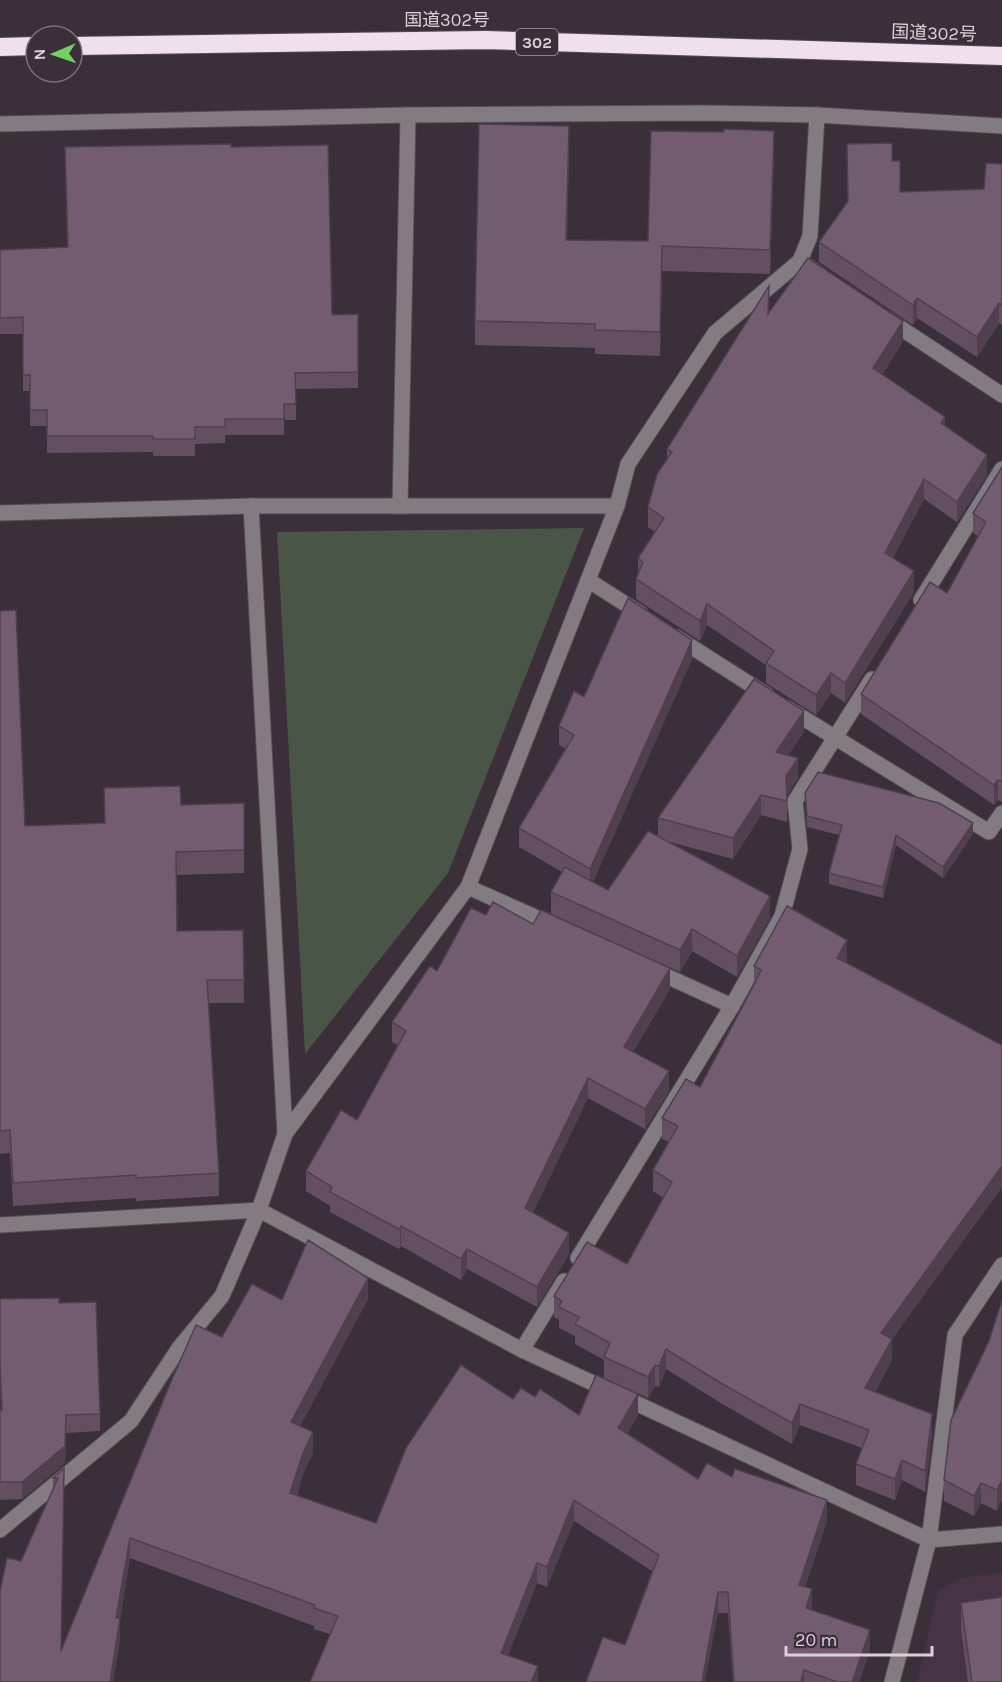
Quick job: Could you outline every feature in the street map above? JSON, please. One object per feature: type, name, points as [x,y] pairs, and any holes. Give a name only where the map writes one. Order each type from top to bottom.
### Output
[{"type":"highway","name":"国道302号","points":[[84,46],[485,40],[1002,56]]},
{"type":"highway","points":[[0,47],[24,46]]},
{"type":"street","points":[[0,124],[408,115],[704,113],[817,115],[1002,126]]},
{"type":"street","points":[[400,506],[408,115]]},
{"type":"street","points":[[0,1530],[130,1421],[179,1348],[222,1296],[259,1210],[285,1134],[468,887],[616,506],[628,464],[715,333],[800,261],[810,236],[817,115]]},
{"type":"street","points":[[800,261],[829,280]]},
{"type":"street","points":[[877,312],[1002,395]]},
{"type":"street","points":[[915,609],[1002,469]]},
{"type":"street","points":[[0,513],[251,506],[616,506]]},
{"type":"street","points":[[251,506],[285,1134]]},
{"type":"street","points":[[588,580],[834,739],[988,832],[1002,813]]},
{"type":"street","points":[[522,1350],[732,1006],[783,916],[800,849],[795,801],[878,669]]},
{"type":"street","points":[[468,887],[574,934]]},
{"type":"street","points":[[637,963],[732,1006]]},
{"type":"street","points":[[0,1225],[259,1210],[522,1350],[929,1540],[1002,1534]]},
{"type":"street","points":[[892,1682],[929,1540],[955,1335],[1002,1265]]},
{"type":"shaded area","points":[[1002,1573],[1002,1682],[917,1682],[938,1591],[963,1577]]},
{"type":"green space","points":[[584,528],[448,873],[305,1054],[277,532]]},
{"type":"building","points":[[479,124],[569,126],[566,240],[648,241],[651,131],[724,132],[724,129],[774,131],[770,250],[662,246],[660,332],[595,330],[595,324],[475,321]]},
{"type":"building","points":[[892,143],[892,161],[900,161],[900,192],[984,189],[986,163],[1002,164],[1002,305],[999,303],[977,337],[917,298],[913,305],[819,242],[848,201],[847,144]]},
{"type":"building","points":[[231,144],[231,147],[328,145],[332,315],[358,314],[358,372],[295,373],[296,404],[284,404],[284,419],[225,419],[225,427],[195,427],[195,439],[153,439],[153,436],[47,436],[47,410],[30,410],[30,375],[23,375],[23,317],[0,318],[0,250],[68,247],[65,147]]},
{"type":"building","points":[[808,258],[903,321],[873,368],[945,417],[941,423],[987,455],[957,502],[924,479],[885,553],[914,571],[845,683],[831,673],[816,695],[766,663],[774,651],[707,604],[700,621],[636,579],[643,562],[638,558],[664,518],[648,507],[657,474],[672,452],[667,449],[769,286],[768,314]]},
{"type":"building","points":[[1002,467],[1002,782],[998,780],[994,785],[861,694],[930,582],[947,593],[986,522],[973,513]]},
{"type":"building","points":[[628,598],[692,640],[590,869],[519,828],[574,735],[559,726],[574,691],[584,697]]},
{"type":"building","points":[[16,610],[25,826],[105,823],[104,788],[180,786],[181,805],[244,803],[244,850],[176,852],[177,931],[243,930],[244,980],[207,980],[219,1173],[136,1178],[136,1175],[13,1183],[10,1130],[0,1131],[0,611]]},
{"type":"building","points":[[754,679],[804,711],[776,752],[798,758],[786,776],[787,801],[761,795],[733,838],[658,818]]},
{"type":"building","points":[[818,772],[939,803],[973,823],[943,867],[896,835],[883,887],[829,873],[842,825],[807,816],[805,793]]},
{"type":"building","points":[[648,831],[770,896],[737,956],[692,929],[680,950],[551,892],[565,867],[608,890]]},
{"type":"building","points":[[493,902],[533,924],[541,910],[670,968],[624,1047],[669,1071],[645,1109],[588,1078],[525,1208],[569,1233],[537,1287],[467,1249],[461,1259],[401,1226],[400,1229],[395,1227],[330,1192],[332,1187],[306,1171],[341,1110],[357,1120],[406,1031],[392,1022],[430,966],[437,971],[471,908],[486,915]]},
{"type":"building","points":[[787,906],[847,940],[837,958],[1002,1045],[1002,1166],[881,1333],[892,1339],[865,1388],[932,1414],[925,1471],[902,1460],[895,1479],[856,1464],[869,1430],[800,1404],[792,1423],[666,1349],[659,1366],[655,1365],[648,1377],[604,1357],[610,1343],[575,1324],[579,1317],[559,1307],[562,1301],[554,1296],[587,1242],[627,1264],[672,1182],[653,1170],[678,1126],[662,1118],[686,1079],[700,1087],[757,979],[761,970],[754,966]]},
{"type":"building","points":[[308,1240],[368,1278],[291,1422],[313,1432],[303,1453],[290,1493],[376,1523],[406,1448],[461,1365],[513,1399],[521,1388],[535,1397],[540,1389],[579,1415],[596,1375],[638,1394],[618,1428],[698,1479],[707,1463],[732,1477],[735,1469],[827,1500],[799,1585],[812,1589],[806,1608],[870,1630],[852,1682],[837,1682],[804,1670],[801,1682],[734,1682],[728,1592],[718,1592],[702,1682],[586,1682],[603,1637],[625,1645],[659,1555],[574,1500],[547,1567],[537,1563],[501,1653],[538,1666],[531,1682],[310,1682],[338,1616],[314,1608],[315,1605],[130,1538],[116,1618],[120,1618],[110,1682],[0,1682],[0,1591],[7,1558],[21,1561],[58,1478],[53,1478],[64,1468],[61,1651],[196,1325],[222,1337],[252,1284],[282,1300]]},
{"type":"building","points":[[59,1298],[59,1303],[96,1302],[100,1414],[66,1415],[65,1446],[22,1482],[0,1482],[0,1410],[2,1410],[0,1299]]},
{"type":"building","points":[[1002,1300],[1002,1480],[997,1490],[981,1483],[974,1496],[944,1480],[951,1420],[989,1341]]},
{"type":"building","points":[[1002,1597],[1002,1682],[972,1682],[961,1603]]}]
